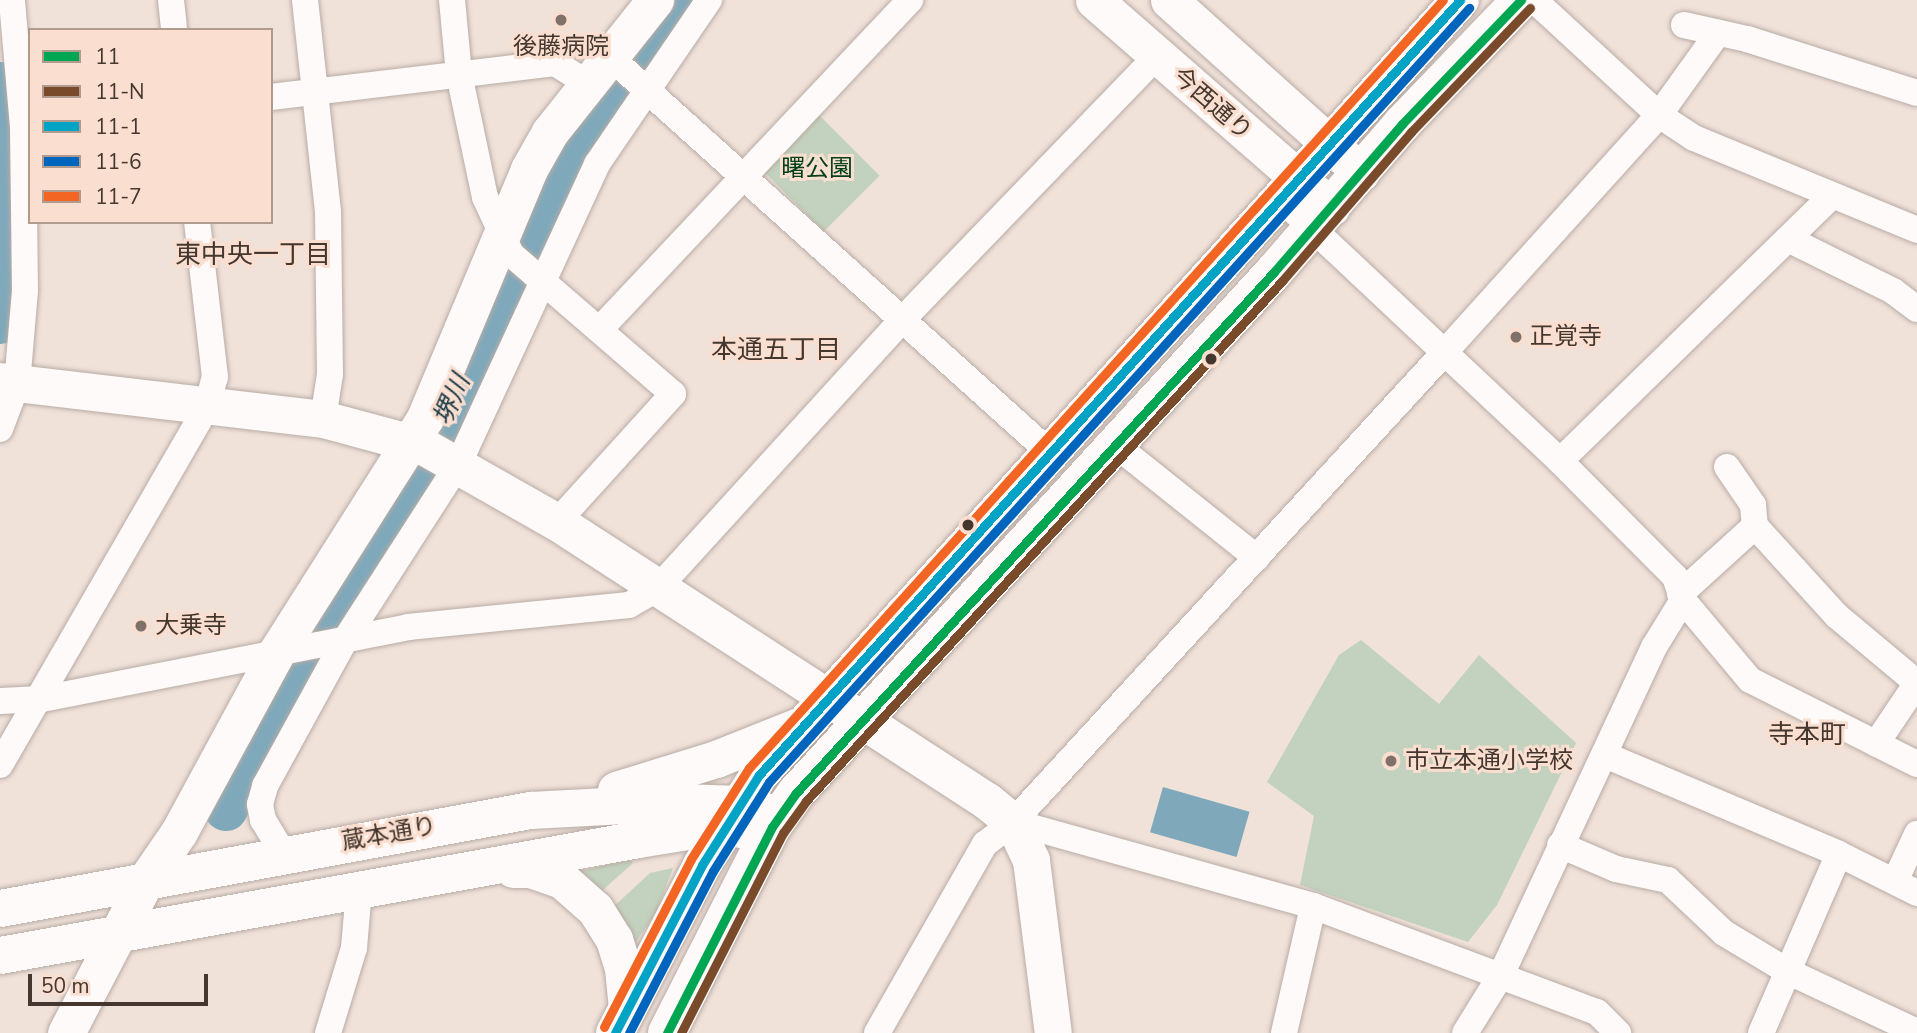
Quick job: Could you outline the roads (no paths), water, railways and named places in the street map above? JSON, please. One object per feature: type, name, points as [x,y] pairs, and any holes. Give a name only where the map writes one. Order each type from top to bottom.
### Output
[{"type":"highway","points":[[621,1021],[732,814],[814,711],[1460,0]]},
{"type":"highway","points":[[667,1033],[774,825],[860,720],[1521,0]]},
{"type":"street","points":[[0,429],[26,291],[12,0]]},
{"type":"street","points":[[171,0],[174,28]]},
{"type":"street","points":[[305,0],[328,212],[330,374],[323,419]]},
{"type":"street","points":[[452,0],[459,74],[485,197],[507,246],[538,279],[601,328],[673,394],[557,522]]},
{"type":"street","points":[[283,853],[263,820],[260,804],[265,786],[434,453],[538,279],[597,164],[621,76],[655,0]]},
{"type":"street","points":[[434,453],[425,418],[507,246],[529,169],[621,76],[709,0]]},
{"type":"street","points":[[601,328],[910,0]]},
{"type":"street","name":"今西通り","points":[[1094,0],[1157,55],[1322,218]]},
{"type":"street","points":[[1534,0],[1659,115],[1694,138],[1832,196],[1914,220]]},
{"type":"street","name":"今西通り","points":[[1181,4],[1328,145],[1361,172]]},
{"type":"street","points":[[1684,25],[1917,93]]},
{"type":"street","points":[[877,1033],[985,844],[1013,822],[1443,354],[1659,115],[1718,33]]},
{"type":"street","points":[[0,701],[42,699],[408,627],[629,605],[658,588],[902,320],[1157,55]]},
{"type":"street","points":[[273,97],[555,63],[621,76],[743,175],[1048,451]]},
{"type":"street","points":[[1560,461],[1832,196]]},
{"type":"street","points":[[1322,218],[1443,354],[1560,461],[1675,577],[1681,597],[1750,680],[1917,764]]},
{"type":"street","points":[[0,765],[42,699],[207,406],[215,377],[197,224]]},
{"type":"street","points":[[1788,239],[1893,292],[1917,309]]},
{"type":"street","points":[[9,383],[323,419],[434,453],[557,522],[658,588],[814,711],[860,720],[987,801],[1013,822],[1313,906],[1597,1012],[1618,1033]]},
{"type":"street","points":[[1114,443],[1257,558]]},
{"type":"street","points":[[66,1033],[146,880],[179,832],[282,653],[434,453]]},
{"type":"street","points":[[1727,467],[1753,505],[1755,526],[1837,617],[1917,683],[1876,744]]},
{"type":"street","points":[[1465,1033],[1501,975],[1654,646],[1681,597],[1755,526]]},
{"type":"street","points":[[530,810],[630,787],[716,759],[814,711]]},
{"type":"street","points":[[1605,755],[1839,854],[1906,886],[1917,834]]},
{"type":"street","name":"蔵本通り","points":[[0,908],[283,853],[530,810],[632,802],[732,814],[774,825]]},
{"type":"street","name":"蔵本通り","points":[[0,955],[479,868],[732,814]]},
{"type":"street","points":[[1013,822],[1031,860],[1053,1033]]},
{"type":"street","points":[[1560,845],[1616,869],[1668,880],[1724,933],[1789,972],[1917,1032]]},
{"type":"street","points":[[1761,1033],[1839,854]]},
{"type":"street","points":[[479,868],[530,869],[562,880],[595,909],[614,939],[623,968],[621,1021]]},
{"type":"street","points":[[328,1033],[354,948],[359,890]]},
{"type":"street","points":[[1284,1033],[1313,906]]},
{"type":"water","points":[[1163,787],[1250,812],[1237,857],[1150,832]]},
{"type":"waterway","name":"堺川","points":[[226,809],[297,667],[363,551],[421,469],[527,234],[570,155],[613,92],[690,0]]},
{"type":"waterway","points":[[0,84],[4,155],[0,322]]},
{"type":"place","name":"後藤病院","points":[[561,20]]},
{"type":"place","name":"正覚寺","points":[[1516,337]]},
{"type":"place","name":"大乗寺","points":[[141,626]]},
{"type":"place","name":"市立本通小学校","points":[[1391,761]]},
{"type":"district","name":"東中央一丁目","points":[[253,255]]},
{"type":"district","name":"本通五丁目","points":[[776,350]]},
{"type":"district","name":"寺本町","points":[[1807,735]]},
{"type":"park label","name":"曙公園","points":[[817,169]]}]
